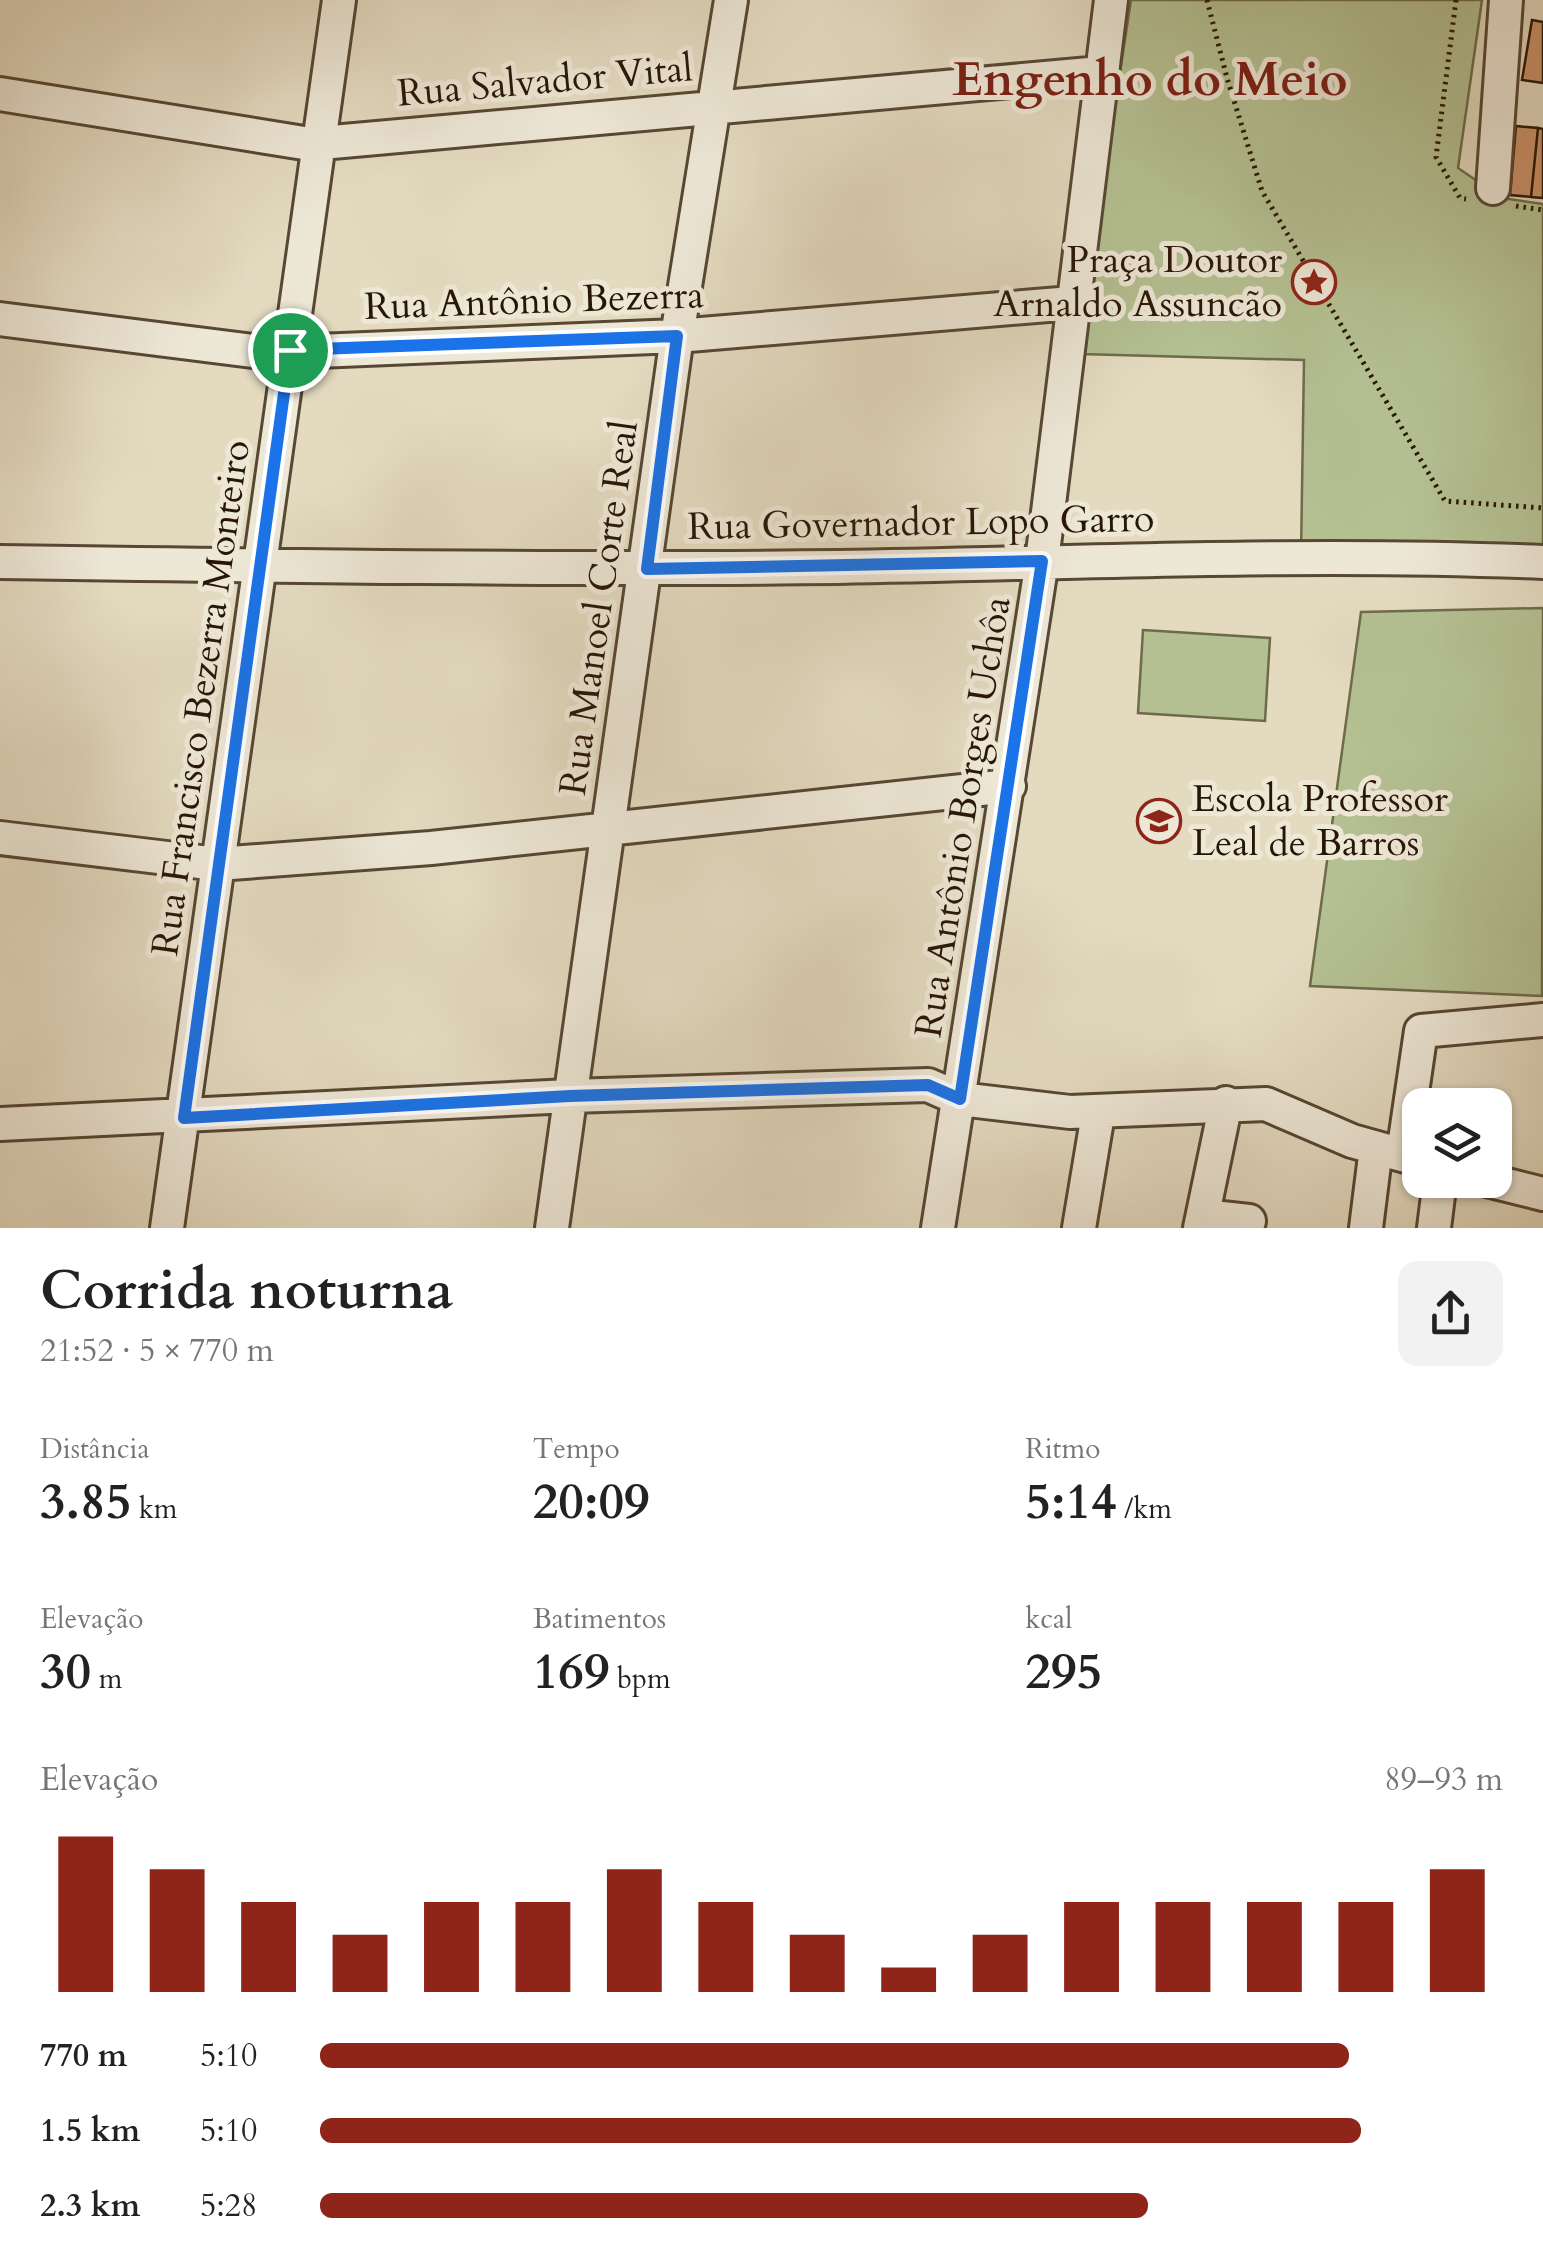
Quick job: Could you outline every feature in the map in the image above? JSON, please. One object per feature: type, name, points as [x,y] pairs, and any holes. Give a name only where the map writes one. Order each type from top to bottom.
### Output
[{"type":"street","name":"Rua Francisco Bezerra Monteiro","points":[[167,1228],[339,0]]},
{"type":"street","name":"Rua Manoel Corte Real","points":[[552,1228],[677,336],[732,0]]},
{"type":"street","name":"Rua Antônio Borges Uchôa","points":[[938,1228],[1010,786],[1042,561],[1111,0]]},
{"type":"street","points":[[1493,198],[1506,0]]},
{"type":"street","name":"Rua Salvador Vital","points":[[0,94],[296,143],[1101,73]]},
{"type":"street","name":"Rua Antônio Bezerra","points":[[0,319],[248,352],[677,336],[1072,303]]},
{"type":"street","name":"Rua Governador Lopo Garro","points":[[0,562],[647,569],[1228,556],[1543,562]]},
{"type":"street","points":[[0,838],[217,864],[432,848],[1010,786]]},
{"type":"street","points":[[1366,1228],[1400,1154],[1421,1032],[1543,1020]]},
{"type":"street","points":[[0,1124],[184,1118],[570,1096],[928,1085],[960,1099],[1098,1114],[1226,1103],[1280,1107],[1337,1136],[1400,1154]]},
{"type":"street","points":[[1226,1103],[1202,1222],[1249,1220]]},
{"type":"street","points":[[1079,1228],[1098,1114]]},
{"type":"street","points":[[1512,1186],[1543,1194]]},
{"type":"street","points":[[1434,1228],[1438,1198]]},
{"type":"path","points":[[1207,0],[1262,190],[1445,501],[1543,508]]},
{"type":"path","points":[[1456,0],[1436,157],[1460,198],[1493,198],[1543,210]]},
{"type":"green space","name":"Praça Doutor Arnaldo Assuncão","points":[[1131,0],[1482,0],[1458,168],[1502,198],[1543,204],[1543,559],[1301,555],[1304,360],[1081,354],[1084,308]]},
{"type":"green space","points":[[1543,608],[1542,996],[1310,986],[1361,612]]},
{"type":"green space","points":[[1143,630],[1270,638],[1265,721],[1138,713]]},
{"type":"building","points":[[1532,20],[1543,22],[1543,83],[1522,80]]},
{"type":"building","points":[[1516,126],[1538,128],[1531,197],[1510,195]]},
{"type":"building","points":[[1538,128],[1543,129],[1543,198],[1531,197]]},
{"type":"place","name":"Praça Doutor Arnaldo Assuncão","points":[[1314,282]]},
{"type":"place","name":"Escola Professor Leal de Barros","points":[[1159,821]]},
{"type":"district","name":"Engenho do Meio","points":[[1150,79]]},
{"type":"route","points":[[677,336],[647,569],[1042,561],[960,1099],[928,1085],[570,1096],[184,1118],[290,350],[677,336]]}]
